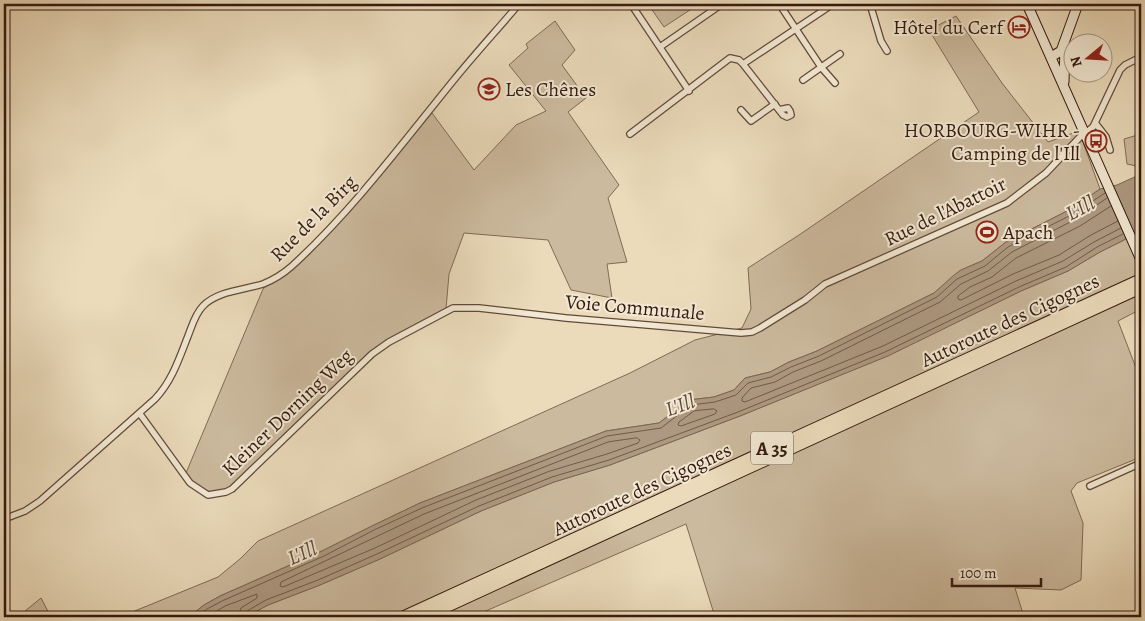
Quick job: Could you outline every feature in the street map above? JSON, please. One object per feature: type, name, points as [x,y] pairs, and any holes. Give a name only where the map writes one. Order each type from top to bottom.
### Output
[{"type":"highway","name":"Autoroute des Cigognes","points":[[402,617],[1141,279]]},
{"type":"highway","name":"Autoroute des Cigognes","points":[[425,617],[1141,288]]},
{"type":"main road","points":[[1027,4],[1141,260]]},
{"type":"main road","points":[[1070,32],[1078,4]]},
{"type":"main road","points":[[1052,60],[1062,50]]},
{"type":"main road","points":[[1064,82],[1064,86]]},
{"type":"street","name":"Rue de la Birg","points":[[4,519],[25,511],[40,501],[155,399],[168,383],[201,308],[216,297],[270,280],[292,266],[359,197],[454,80],[519,4]]},
{"type":"street","points":[[630,4],[689,91]]},
{"type":"street","points":[[660,47],[722,4]]},
{"type":"street","points":[[743,64],[833,4]]},
{"type":"street","points":[[870,4],[881,41],[887,51]]},
{"type":"street","points":[[780,5],[821,67],[835,83]]},
{"type":"street","points":[[803,80],[840,54]]},
{"type":"street","points":[[1110,150],[1106,136],[1096,124],[1120,70],[1125,65],[1141,57]]},
{"type":"street","points":[[630,134],[730,58],[739,60],[743,64],[780,110]]},
{"type":"street","points":[[741,110],[751,122],[775,104]]},
{"type":"street","name":"Rue de l'Abattoir","points":[[805,300],[825,284],[1007,203],[1046,173],[1085,132],[1096,124]]},
{"type":"street","name":"Voie Communale","points":[[453,308],[478,308],[566,318],[741,333],[752,332],[805,300]]},
{"type":"street","name":"Kleiner Dorning Weg","points":[[140,414],[190,483],[208,495],[226,492],[232,489],[372,354],[389,342],[453,308]]},
{"type":"street","points":[[1090,486],[1141,463]]},
{"type":"shaded area","points":[[648,4],[699,4],[664,27]]},
{"type":"shaded area","points":[[956,16],[1002,83],[1048,142],[1079,131],[1100,189],[1071,209],[1006,242],[982,261],[961,270],[934,293],[817,351],[770,372],[745,378],[734,390],[714,397],[689,400],[659,423],[606,431],[420,503],[322,551],[220,596],[204,605],[189,617],[120,617],[218,577],[258,541],[630,373],[695,340],[742,328],[751,309],[748,268],[979,112],[929,30]]},
{"type":"shaded area","points":[[555,21],[575,50],[562,65],[586,98],[568,112],[619,185],[608,198],[627,262],[607,264],[612,298],[571,290],[548,240],[464,233],[449,274],[446,309],[370,357],[230,489],[204,495],[186,473],[263,289],[335,226],[432,113],[474,170],[516,125],[546,111],[509,65],[528,48],[526,44]]},
{"type":"shaded area","points":[[1141,134],[1141,167],[1127,164],[1124,139]]},
{"type":"shaded area","points":[[1141,228],[1141,309],[1118,321],[1141,381],[1141,457],[1077,483],[1071,491],[1083,523],[1081,580],[1061,590],[1015,588],[1024,617],[715,617],[686,524],[472,617],[246,617],[268,605],[380,559],[481,511],[554,482],[610,465],[740,416],[887,356],[1021,291],[1068,271],[1124,240]]},
{"type":"shaded area","points":[[41,598],[51,617],[18,617],[19,616]]},
{"type":"water","name":"L'Ill","points":[[1141,174],[1141,228],[1124,240],[1068,271],[1021,291],[888,356],[740,416],[610,465],[554,482],[481,511],[380,559],[268,605],[246,617],[189,617],[204,605],[220,596],[322,551],[420,503],[606,431],[659,423],[689,400],[714,397],[734,390],[745,378],[770,372],[817,351],[934,293],[961,270],[982,261],[1006,242],[1071,209],[1100,189],[1117,185]]},
{"type":"place","name":"Hôtel du Cerf","points":[[1019,27]]},
{"type":"place","name":"Les Chênes","points":[[489,89]]},
{"type":"place","name":"HORBOURG-WIHR - Camping de l'Ill","points":[[1096,141]]},
{"type":"place","name":"Apach","points":[[987,232]]}]
